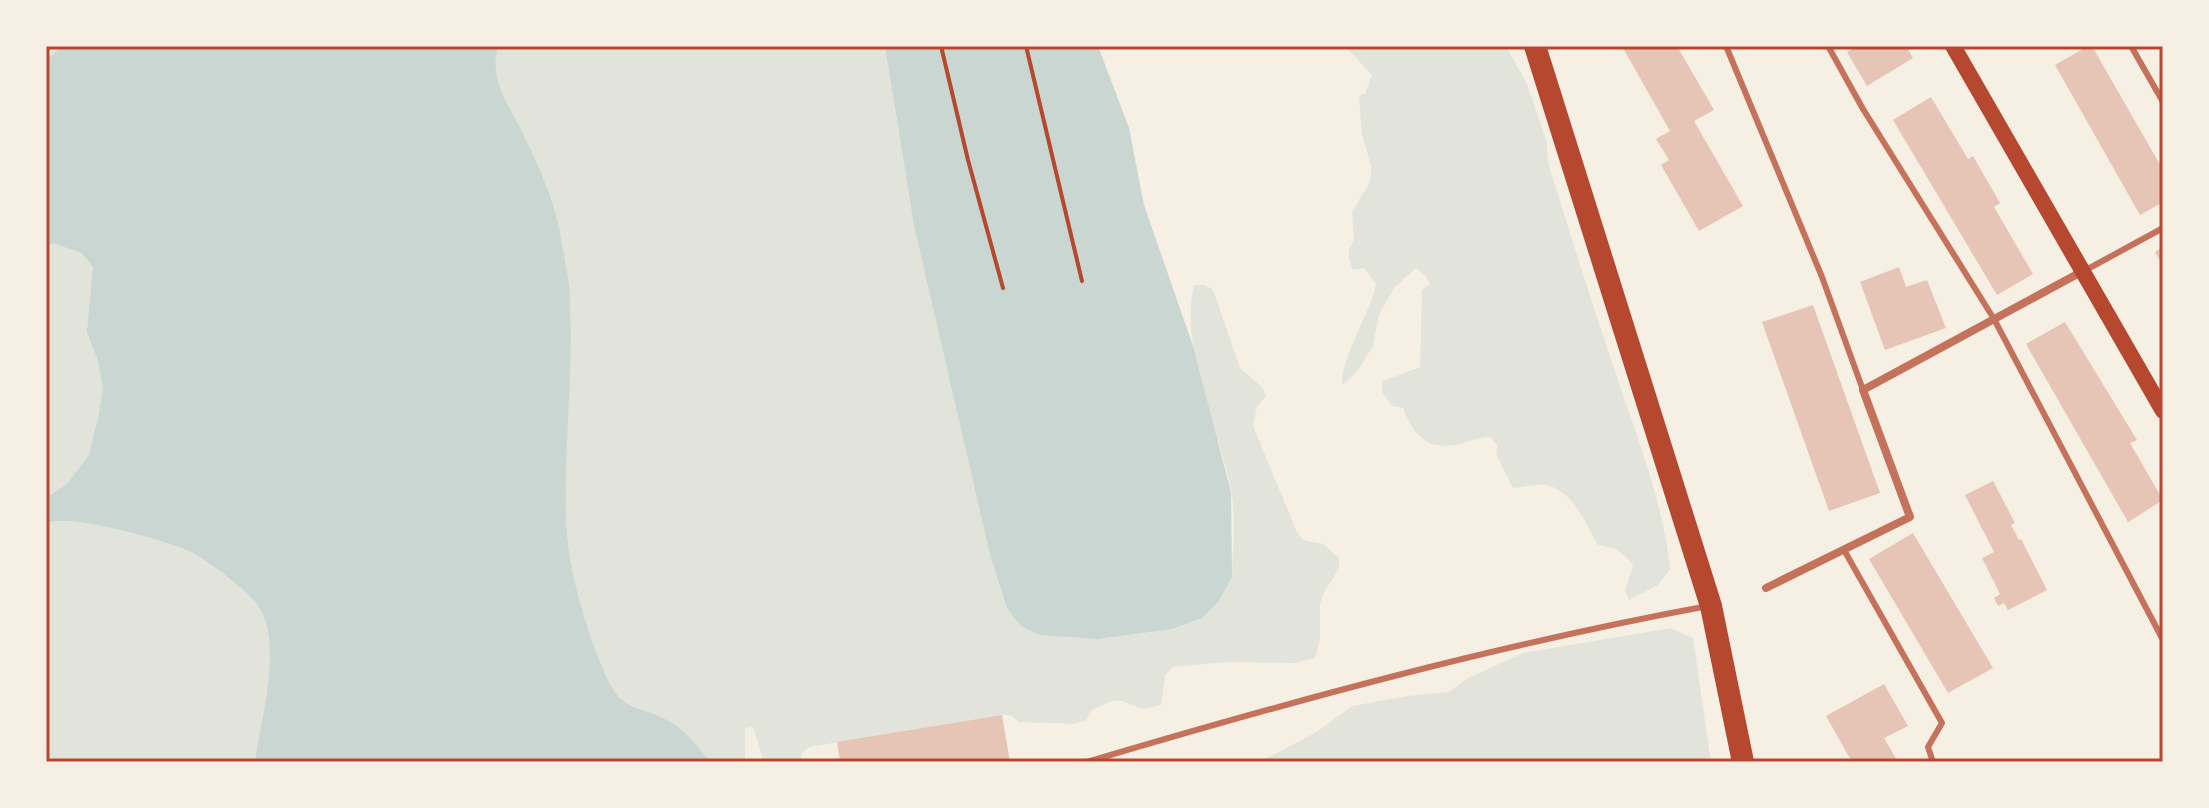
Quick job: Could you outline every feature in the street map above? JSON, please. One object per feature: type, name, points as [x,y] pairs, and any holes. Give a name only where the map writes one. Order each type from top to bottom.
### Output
[{"type":"highway","points":[[1535,46],[1711,606],[1743,762]]},
{"type":"main road","points":[[1953,46],[2163,411]]},
{"type":"street","points":[[1766,588],[1910,517],[1863,390],[2084,271]]},
{"type":"lane","points":[[1726,46],[1822,277],[1863,390]]},
{"type":"lane","points":[[1828,46],[1863,109],[1994,319],[2163,640]]},
{"type":"lane","points":[[2131,46],[2163,102]]},
{"type":"lane","points":[[2084,271],[2163,228]]},
{"type":"lane","points":[[1844,550],[1942,723],[1928,747],[1933,762]]},
{"type":"lane","points":[[1087,762],[1277,705],[1473,654],[1592,627],[1711,606]]},
{"type":"path","points":[[941,46],[1003,288]]},
{"type":"path","points":[[1026,46],[1082,281]]},
{"type":"shaded area","points":[[46,46],[885,46],[914,226],[990,555],[1007,608],[1232,577],[1233,501],[1202,388],[1192,336],[1194,285],[1205,285],[1213,290],[1240,368],[1262,387],[1266,396],[1257,407],[1253,426],[1297,532],[1303,540],[1323,544],[1339,558],[1339,568],[1320,604],[1320,639],[1315,658],[1294,663],[1228,662],[1173,667],[1165,675],[1161,705],[1143,709],[1123,701],[1112,701],[1093,709],[1086,720],[1075,724],[1019,722],[1011,715],[1002,715],[809,747],[801,754],[801,762],[764,762],[753,727],[745,728],[745,762],[46,762]]},
{"type":"shaded area","points":[[62,46],[498,46],[498,82],[550,196],[568,278],[571,332],[566,518],[570,557],[585,619],[606,676],[618,696],[632,706],[680,728],[711,762],[255,762],[270,666],[267,628],[257,604],[202,558],[182,548],[92,524],[73,521],[46,523],[46,498],[67,484],[89,455],[103,388],[98,361],[87,332],[93,267],[82,253],[53,243],[46,247],[46,61]]},
{"type":"shaded area","points":[[885,46],[1098,46],[1129,128],[1144,205],[1193,346],[1231,492],[1232,577],[1218,602],[1202,618],[1172,629],[1097,639],[1040,635],[1021,626],[1007,608],[990,555],[914,226]]},
{"type":"shaded area","points":[[1345,46],[1506,46],[1527,84],[1547,143],[1548,163],[1655,494],[1670,569],[1658,585],[1629,600],[1625,590],[1633,566],[1630,561],[1618,551],[1598,545],[1577,508],[1554,487],[1536,485],[1513,488],[1497,456],[1497,445],[1490,437],[1439,446],[1417,433],[1403,408],[1392,406],[1382,392],[1383,381],[1420,367],[1422,290],[1430,284],[1416,268],[1394,288],[1379,315],[1373,346],[1358,370],[1343,385],[1345,364],[1376,284],[1364,268],[1353,270],[1349,260],[1349,249],[1354,240],[1352,211],[1371,176],[1362,134],[1359,96],[1365,94],[1372,75]]},
{"type":"shaded area","points":[[1671,628],[1693,638],[1711,762],[1260,762],[1318,731],[1352,706],[1449,692],[1466,679],[1523,653]]},
{"type":"building","points":[[1677,46],[1714,110],[1694,121],[1743,206],[1699,231],[1661,165],[1669,160],[1656,139],[1670,131],[1623,48]]},
{"type":"building","points":[[1857,46],[1906,46],[1913,58],[1867,86],[1847,52]]},
{"type":"building","points":[[2092,46],[2163,170],[2163,202],[2140,215],[2055,65]]},
{"type":"building","points":[[1931,97],[1968,159],[1973,156],[2000,203],[1994,207],[2033,274],[1997,295],[1893,120]]},
{"type":"building","points":[[2163,247],[2163,266],[2155,252]]},
{"type":"building","points":[[1899,267],[1906,287],[1927,280],[1946,328],[1885,350],[1860,282]]},
{"type":"building","points":[[1813,305],[1880,493],[1829,511],[1762,322]]},
{"type":"building","points":[[2065,322],[2137,440],[2130,443],[2163,500],[2128,522],[2026,344]]},
{"type":"building","points":[[1993,481],[2015,523],[2011,525],[2047,590],[2008,610],[2004,603],[1998,606],[1994,598],[2000,594],[1982,558],[1994,552],[1965,495]]},
{"type":"building","points":[[1913,533],[1993,668],[1948,693],[1869,559]]},
{"type":"building","points":[[1884,684],[1908,726],[1884,738],[1898,762],[1852,762],[1826,716]]},
{"type":"building","points":[[1002,715],[1010,762],[840,762],[837,742]]}]
